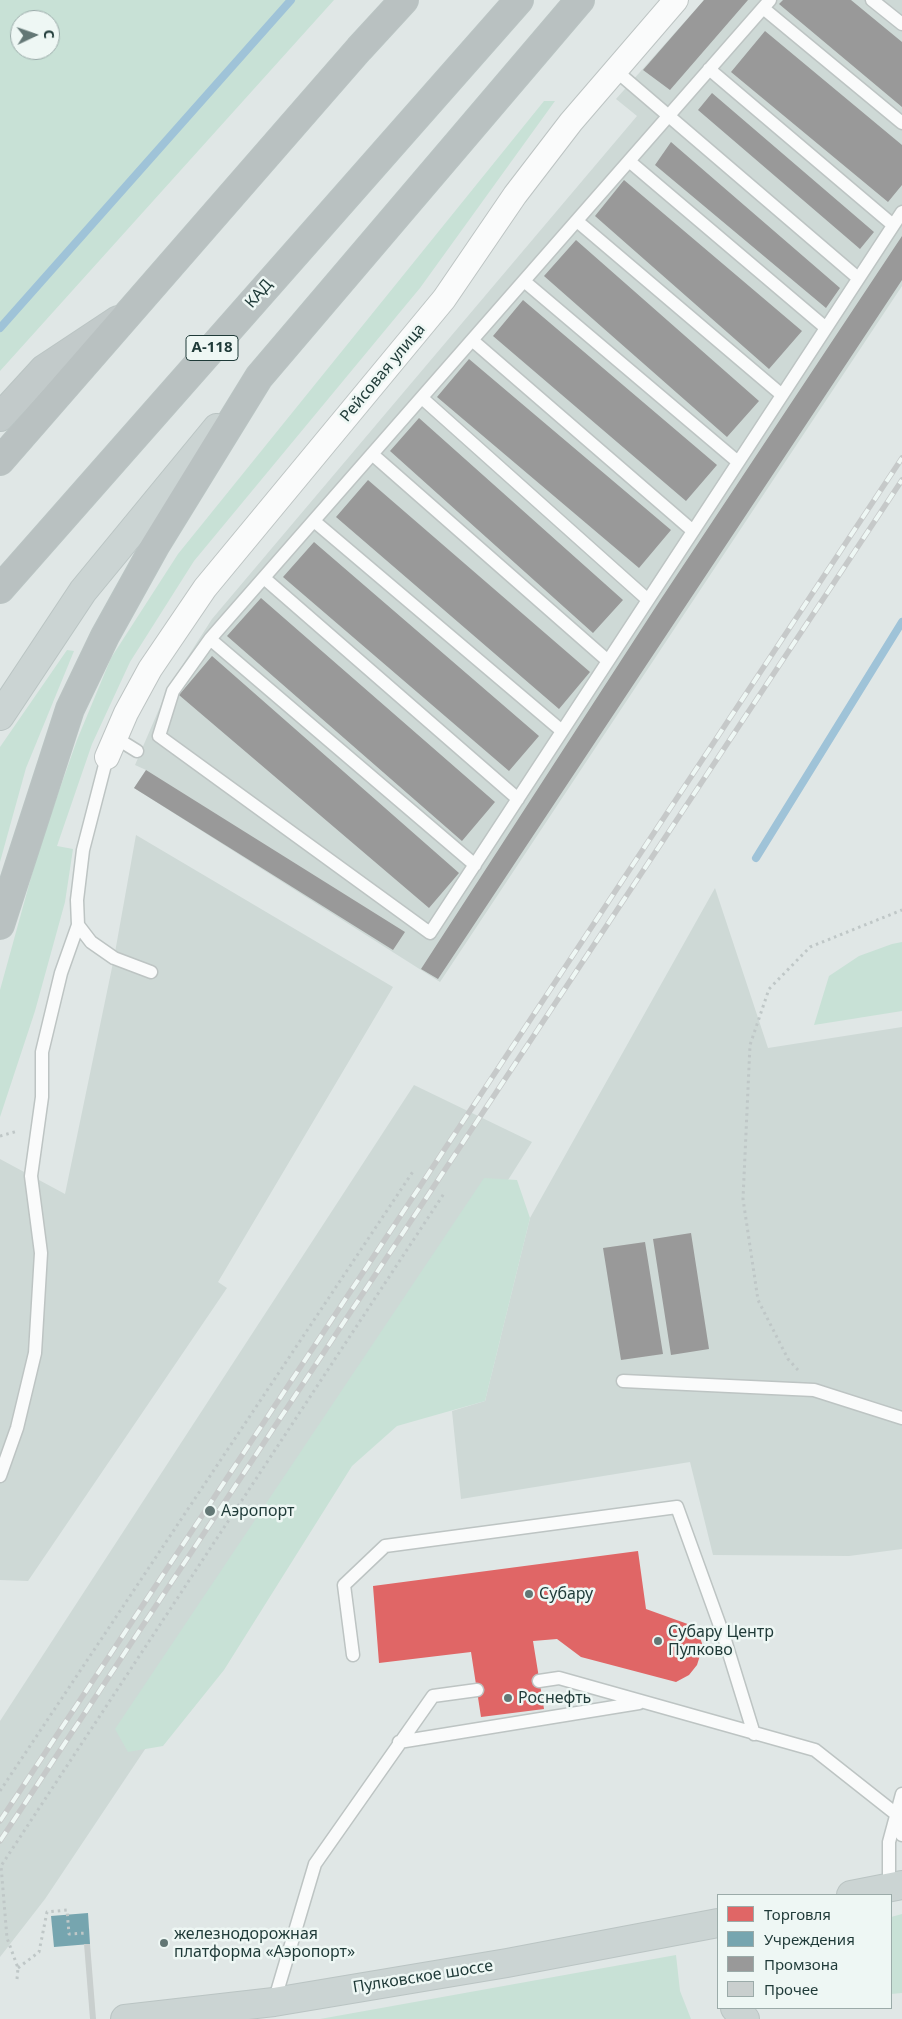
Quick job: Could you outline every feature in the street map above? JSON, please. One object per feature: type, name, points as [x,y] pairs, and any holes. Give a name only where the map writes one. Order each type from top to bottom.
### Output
[{"type":"highway","points":[[0,461],[404,0]]},
{"type":"highway","name":"КАД","points":[[0,589],[519,0]]},
{"type":"highway","points":[[0,925],[70,709],[105,636],[155,546],[259,377],[580,0]]},
{"type":"highway","points":[[0,417],[44,369],[127,314]]},
{"type":"main road","points":[[0,716],[83,591],[259,377]]},
{"type":"main road","points":[[856,1894],[895,1886]]},
{"type":"main road","name":"Пулковское шоссе","points":[[125,2019],[274,2002],[507,1963],[717,1923]]},
{"type":"main road","points":[[736,2009],[745,2019]]},
{"type":"street","name":"Рейсовая улица","points":[[111,748],[150,669],[205,588],[444,299],[515,195],[571,122],[676,0]]},
{"type":"lane","points":[[872,0],[902,24]]},
{"type":"lane","points":[[902,124],[766,4],[210,639],[173,691],[159,736],[430,933],[902,212]]},
{"type":"lane","points":[[616,70],[858,278]]},
{"type":"lane","points":[[709,70],[893,225]]},
{"type":"lane","points":[[629,161],[826,328]]},
{"type":"lane","points":[[577,221],[782,395]]},
{"type":"lane","points":[[524,281],[738,462]]},
{"type":"lane","points":[[472,340],[693,530]]},
{"type":"lane","points":[[422,398],[648,600]]},
{"type":"lane","points":[[372,454],[608,660]]},
{"type":"lane","points":[[314,521],[562,731]]},
{"type":"lane","points":[[264,578],[518,799]]},
{"type":"lane","points":[[210,639],[475,865]]},
{"type":"lane","points":[[0,1476],[16,1428],[35,1353],[40,1253],[31,1176],[42,1097],[42,1052],[61,973],[78,925],[78,900],[83,850],[111,748],[137,751]]},
{"type":"lane","points":[[78,925],[91,942],[114,958],[151,972]]},
{"type":"lane","points":[[623,1381],[814,1390],[902,1418]]},
{"type":"lane","points":[[353,1655],[344,1585],[385,1546],[677,1507],[724,1637],[754,1734]]},
{"type":"lane","points":[[539,1680],[559,1678],[815,1750],[896,1814],[902,1835]]},
{"type":"lane","points":[[274,2002],[315,1864],[433,1696],[477,1690]]},
{"type":"lane","points":[[399,1742],[644,1702]]},
{"type":"lane","points":[[895,1886],[889,1842],[902,1794]]},
{"type":"path","points":[[814,1390],[788,1359],[758,1300],[743,1199],[750,1045],[769,989],[810,947],[902,910]]},
{"type":"path","points":[[0,1791],[414,1170]]},
{"type":"path","points":[[17,1979],[18,1968],[7,1938],[0,1866],[445,1192]]},
{"type":"path","points":[[18,1968],[39,1952],[47,1912],[68,1910],[69,1934],[87,1933]]},
{"type":"shaded area","points":[[704,0],[902,0],[902,286],[440,982],[134,788],[146,770],[135,765],[169,686],[212,619],[637,116],[616,99]]},
{"type":"shaded area","points":[[136,835],[393,987],[218,1282],[227,1288],[28,1581],[0,1580],[0,1159],[65,1194],[114,958]]},
{"type":"shaded area","points":[[715,888],[768,1048],[902,1027],[902,1549],[849,1556],[713,1555],[690,1462],[461,1499],[452,1411],[485,1401],[530,1218]]},
{"type":"shaded area","points":[[414,1085],[532,1142],[218,1640],[45,1899],[0,1957],[0,1721]]},
{"type":"green space","points":[[0,0],[334,0],[0,371]]},
{"type":"green space","points":[[544,101],[555,101],[420,288],[194,561],[130,662],[92,744],[57,846],[73,849],[65,902],[35,1011],[0,1117],[0,990],[40,845],[77,740],[111,658],[178,554]]},
{"type":"green space","points":[[67,650],[74,651],[26,768],[0,862],[0,747]]},
{"type":"green space","points":[[902,942],[902,1011],[814,1025],[829,976],[859,956]]},
{"type":"green space","points":[[484,1178],[517,1180],[530,1218],[485,1401],[397,1426],[352,1466],[224,1670],[163,1746],[128,1752],[115,1729]]},
{"type":"green space","points":[[902,1914],[902,1993],[892,1994],[892,1917]]},
{"type":"green space","points":[[676,1955],[680,1991],[691,2019],[320,2019]]},
{"type":"building: Торговля","points":[[638,1551],[646,1609],[696,1627],[703,1646],[697,1665],[689,1675],[676,1682],[581,1657],[557,1639],[533,1641],[544,1709],[481,1717],[471,1652],[379,1663],[373,1586]]},
{"type":"building: Учреждения","points":[[88,1913],[90,1944],[54,1947],[51,1916]]},
{"type":"building: Промзона","points":[[704,0],[748,0],[670,90],[643,70]]},
{"type":"building: Промзона","points":[[783,0],[851,0],[902,42],[902,107],[779,4]]},
{"type":"building: Промзона","points":[[765,31],[902,145],[902,185],[888,202],[731,72]]},
{"type":"building: Промзона","points":[[712,93],[874,232],[860,249],[698,110]]},
{"type":"building: Промзона","points":[[671,142],[840,288],[826,308],[655,165]]},
{"type":"building: Промзона","points":[[624,180],[802,331],[769,369],[595,216]]},
{"type":"building: Промзона","points":[[902,236],[902,280],[438,979],[421,969],[657,605]]},
{"type":"building: Промзона","points":[[576,240],[759,401],[727,437],[544,276]]},
{"type":"building: Промзона","points":[[523,300],[717,465],[686,501],[493,336]]},
{"type":"building: Промзона","points":[[469,359],[671,530],[639,568],[437,397]]},
{"type":"building: Промзона","points":[[419,418],[623,600],[593,633],[390,451]]},
{"type":"building: Промзона","points":[[368,480],[590,672],[559,709],[336,517]]},
{"type":"building: Промзона","points":[[314,542],[539,736],[509,771],[283,577]]},
{"type":"building: Промзона","points":[[261,598],[495,802],[462,841],[227,636]]},
{"type":"building: Промзона","points":[[212,656],[459,873],[429,908],[179,695]]},
{"type":"building: Промзона","points":[[146,770],[405,932],[393,950],[134,788]]},
{"type":"building: Промзона","points":[[691,1233],[709,1349],[671,1355],[653,1239]]},
{"type":"building: Промзона","points":[[645,1242],[663,1354],[621,1360],[603,1248]]},
{"type":"building: Прочее","points":[[84,1944],[90,1944],[96,2019],[90,2019]]},
{"type":"waterway","points":[[0,328],[291,0]]},
{"type":"waterway","points":[[756,858],[902,622]]},
{"type":"railway","points":[[0,1821],[902,458]]},
{"type":"railway","points":[[0,1841],[902,480]]},
{"type":"place","name":"Аэропорт","points":[[210,1511]]},
{"type":"place","name":"Субару","points":[[529,1594]]},
{"type":"place","name":"Субару Центр Пулково","points":[[658,1641]]},
{"type":"place","name":"Роснефть","points":[[508,1698]]},
{"type":"place","name":"железнодорожная платформа «Аэропорт»","points":[[164,1943]]}]
